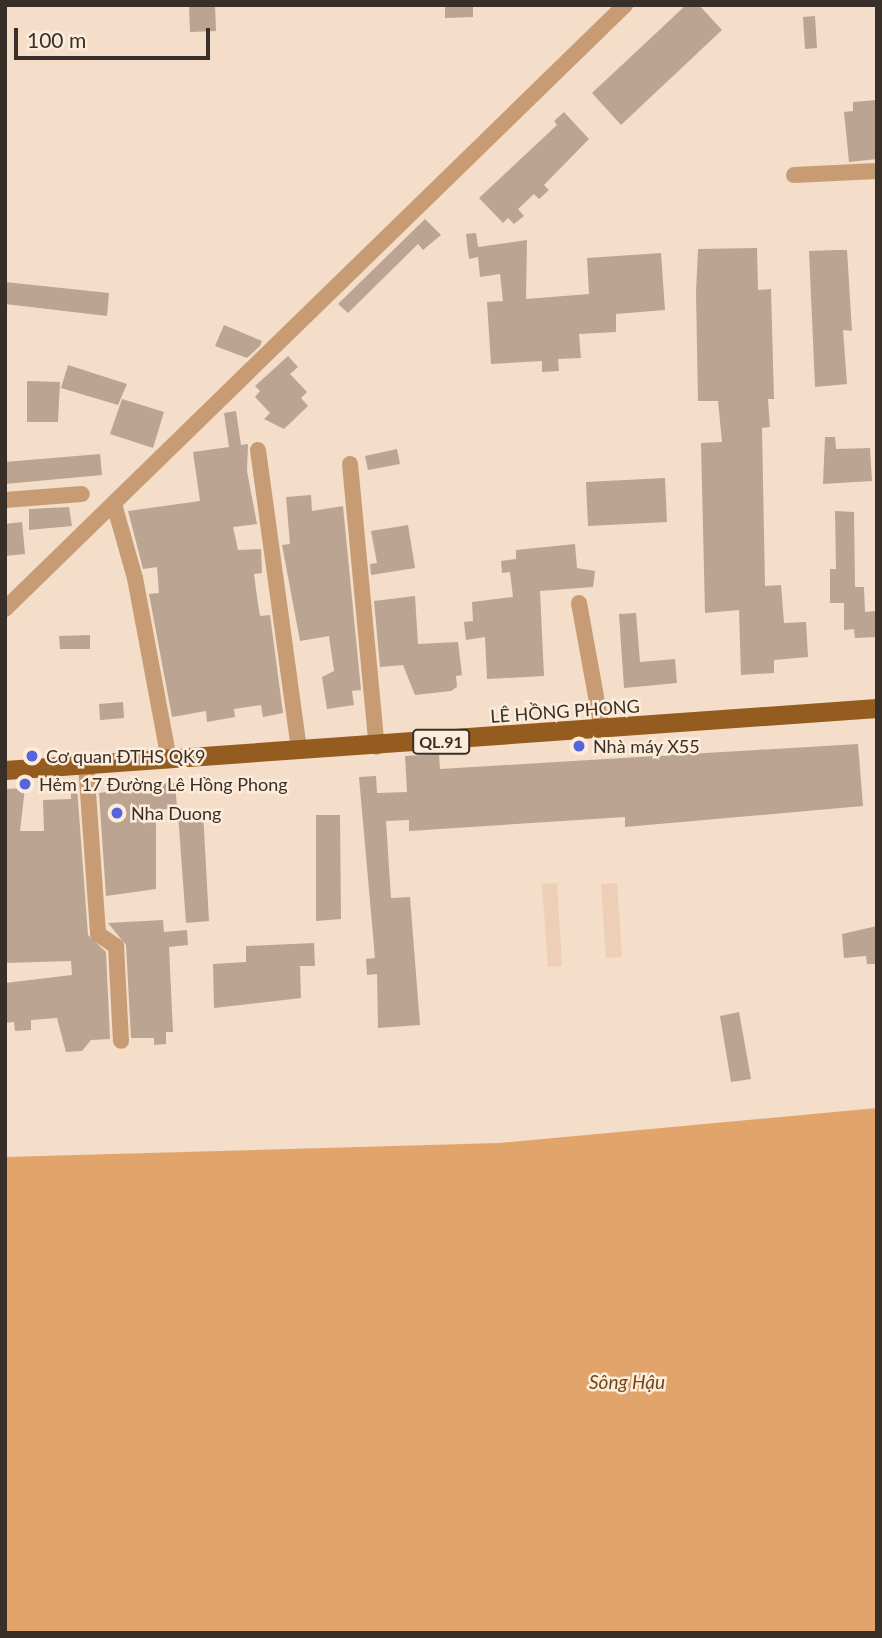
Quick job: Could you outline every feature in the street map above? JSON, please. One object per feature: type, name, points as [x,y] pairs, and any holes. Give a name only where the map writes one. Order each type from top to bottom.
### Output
[{"type":"highway","name":"LÊ HỒNG PHONG","points":[[5,770],[377,747],[877,708]]},
{"type":"street","points":[[5,609],[625,5]]},
{"type":"street","points":[[794,175],[877,171]]},
{"type":"street","points":[[258,450],[299,751]]},
{"type":"street","points":[[350,464],[377,747]]},
{"type":"street","points":[[5,500],[82,494]]},
{"type":"street","points":[[114,504],[135,578],[169,760]]},
{"type":"street","points":[[579,603],[602,729]]},
{"type":"street","points":[[86,765],[98,934],[116,946],[121,1041]]},
{"type":"shaded area","points":[[557,883],[562,966],[548,967],[542,884]]},
{"type":"shaded area","points":[[617,883],[622,957],[606,958],[601,884]]},
{"type":"water","name":"Sông Hậu","points":[[877,1108],[877,1633],[5,1633],[5,1157],[499,1143]]},
{"type":"building","points":[[189,5],[215,5],[216,31],[190,32]]},
{"type":"building","points":[[445,5],[473,5],[473,17],[445,18]]},
{"type":"building","points":[[686,5],[699,5],[722,30],[621,125],[592,93]]},
{"type":"building","points":[[815,16],[817,48],[805,49],[803,17]]},
{"type":"building","points":[[877,100],[877,159],[849,162],[844,112],[853,111],[853,102]]},
{"type":"building","points":[[564,112],[589,139],[544,185],[549,190],[539,199],[534,194],[518,209],[524,216],[514,224],[508,218],[503,223],[479,198],[557,125],[554,121]]},
{"type":"building","points":[[425,219],[441,235],[423,250],[418,244],[348,313],[338,304]]},
{"type":"building","points":[[476,233],[478,247],[527,240],[526,299],[589,294],[587,258],[661,253],[665,310],[616,314],[616,332],[579,334],[581,358],[558,359],[559,371],[542,372],[542,361],[491,364],[487,302],[503,301],[500,274],[480,277],[478,257],[469,259],[466,234]]},
{"type":"building","points":[[757,248],[758,290],[771,289],[774,399],[768,399],[770,427],[762,428],[765,586],[781,585],[784,623],[806,622],[808,657],[774,660],[774,673],[741,675],[739,610],[705,613],[701,443],[722,442],[718,401],[698,401],[696,292],[698,249]]},
{"type":"building","points":[[847,250],[852,331],[843,330],[847,384],[815,387],[809,251]]},
{"type":"building","points":[[5,282],[109,293],[107,316],[5,304]]},
{"type":"building","points":[[224,325],[262,341],[260,346],[247,358],[215,346]]},
{"type":"building","points":[[288,356],[298,367],[290,374],[307,392],[301,398],[308,406],[284,429],[264,419],[270,413],[255,397],[260,391],[255,386]]},
{"type":"building","points":[[68,365],[127,384],[118,405],[61,388]]},
{"type":"building","points":[[27,381],[60,382],[58,422],[27,422]]},
{"type":"building","points":[[122,399],[164,412],[153,448],[110,434]]},
{"type":"building","points":[[236,411],[241,445],[248,444],[247,471],[257,524],[233,527],[238,550],[261,549],[262,573],[254,574],[257,597],[260,616],[270,615],[283,713],[263,717],[261,705],[234,709],[235,717],[207,722],[206,711],[172,717],[149,594],[159,593],[157,567],[143,569],[128,511],[200,501],[193,452],[229,447],[224,413]]},
{"type":"building","points":[[825,437],[835,437],[836,449],[870,448],[872,481],[823,484]]},
{"type":"building","points":[[397,449],[400,464],[368,470],[365,456]]},
{"type":"building","points":[[100,454],[102,475],[5,484],[5,462]]},
{"type":"building","points":[[665,478],[667,522],[588,526],[586,482]]},
{"type":"building","points":[[311,495],[312,511],[343,506],[361,690],[352,691],[354,705],[327,709],[322,677],[334,671],[329,636],[300,641],[282,545],[290,544],[286,497]]},
{"type":"building","points":[[69,507],[72,526],[29,530],[29,509]]},
{"type":"building","points":[[835,511],[854,512],[855,587],[864,587],[865,612],[877,611],[877,637],[855,638],[854,629],[844,630],[844,603],[830,603],[830,569],[836,569]]},
{"type":"building","points":[[22,522],[25,554],[5,556],[5,524]]},
{"type":"building","points":[[408,525],[415,568],[371,575],[370,564],[377,563],[371,531]]},
{"type":"building","points":[[575,544],[577,568],[595,571],[593,587],[540,591],[544,676],[487,679],[485,637],[466,640],[464,622],[473,621],[472,602],[513,597],[510,572],[502,573],[501,561],[516,559],[516,550]]},
{"type":"building","points":[[415,596],[418,644],[458,642],[462,675],[456,676],[457,687],[451,691],[415,695],[403,665],[380,667],[374,601]]},
{"type":"building","points":[[636,613],[640,662],[675,659],[677,683],[624,688],[619,614]]},
{"type":"building","points":[[90,635],[90,649],[60,649],[59,636]]},
{"type":"building","points":[[123,702],[124,718],[100,720],[99,704]]},
{"type":"building","points":[[858,744],[863,806],[625,827],[625,817],[409,831],[409,820],[386,821],[391,898],[410,897],[420,1025],[378,1028],[377,974],[367,975],[366,959],[375,958],[359,777],[376,776],[377,793],[407,792],[405,756],[439,754],[440,769]]},
{"type":"building","points":[[175,782],[177,808],[156,810],[156,889],[106,896],[99,793]]},
{"type":"building","points":[[71,787],[77,787],[88,935],[106,952],[110,1039],[91,1040],[82,1051],[66,1052],[57,1018],[31,1020],[31,1030],[15,1031],[14,1022],[5,1023],[5,983],[72,975],[71,961],[5,963],[5,789],[25,788],[20,831],[44,831],[43,800],[71,799]]},
{"type":"building","points":[[203,812],[209,921],[186,923],[178,814]]},
{"type":"building","points":[[316,815],[340,815],[341,919],[316,921]]},
{"type":"building","points":[[163,920],[164,932],[187,930],[188,945],[169,947],[173,1032],[166,1032],[166,1044],[154,1045],[154,1038],[131,1038],[126,945],[108,923]]},
{"type":"building","points":[[877,926],[877,964],[867,964],[866,956],[844,958],[842,934]]},
{"type":"building","points":[[314,943],[315,966],[300,966],[301,998],[214,1008],[213,964],[246,962],[246,946]]},
{"type":"building","points":[[739,1012],[751,1079],[731,1082],[720,1016]]},
{"type":"place","name":"Nhà máy X55","points":[[579,746]]},
{"type":"place","name":"Cơ quan ĐTHS QK9","points":[[32,756]]},
{"type":"place","name":"Hẻm 17 Đường Lê Hồng Phong","points":[[25,784]]},
{"type":"place","name":"Nha Duong","points":[[117,813]]}]
